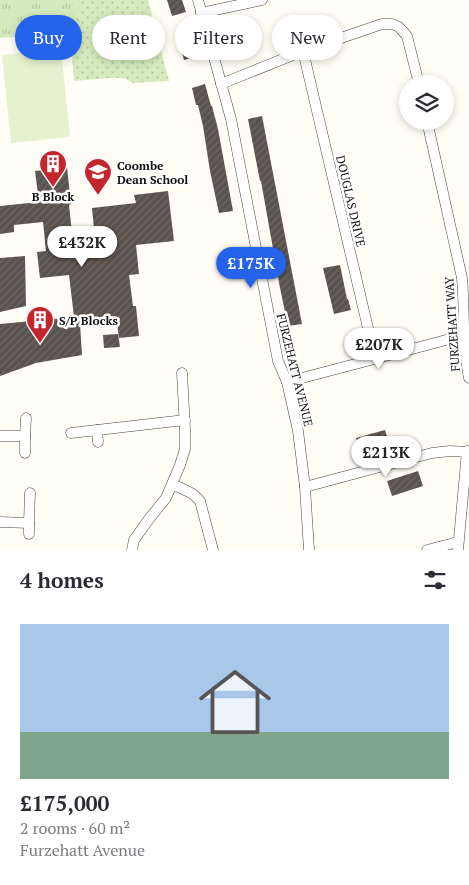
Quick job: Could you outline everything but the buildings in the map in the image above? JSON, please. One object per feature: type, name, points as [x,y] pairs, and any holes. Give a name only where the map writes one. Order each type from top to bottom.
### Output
[{"type":"street","name":"FURZEHATT AVENUE","points":[[198,0],[231,119],[278,361],[287,382],[298,430],[305,487],[309,550]]},
{"type":"street","points":[[201,13],[262,0]]},
{"type":"street","points":[[343,37],[382,24],[392,24],[400,27],[407,36],[417,75]]},
{"type":"street","points":[[221,84],[279,60]]},
{"type":"street","name":"DOUGLAS DRIVE","points":[[305,60],[375,358]]},
{"type":"street","name":"FURZEHATT WAY","points":[[429,130],[462,278],[465,360],[469,378]]},
{"type":"street","points":[[287,382],[465,335]]},
{"type":"street","points":[[132,550],[134,540],[166,498],[185,449],[182,373]]},
{"type":"street","points":[[25,453],[26,418]]},
{"type":"street","points":[[71,433],[185,420]]},
{"type":"street","points":[[97,430],[98,442]]},
{"type":"street","points":[[0,436],[25,436]]},
{"type":"street","points":[[305,487],[432,453],[468,451],[458,546],[427,550]]},
{"type":"street","points":[[172,486],[193,494],[200,501],[212,550]]},
{"type":"street","points":[[28,534],[30,493]]},
{"type":"street","points":[[0,522],[29,523]]},
{"type":"green space","points":[[0,0],[77,0],[78,15],[15,15],[15,37],[0,38]]},
{"type":"green space","points":[[77,0],[148,0],[152,15],[92,15],[92,60],[164,60],[169,81],[133,83],[124,78],[109,78],[74,81],[72,60],[82,60],[82,15],[78,15]]},
{"type":"green space","points":[[15,54],[15,60],[62,60],[70,137],[11,143],[2,55]]},
{"type":"place","name":"B Block","points":[[53,188]]},
{"type":"place","name":"Coombe Dean School","points":[[98,196]]},
{"type":"place","name":"S/P Blocks","points":[[40,344]]}]
